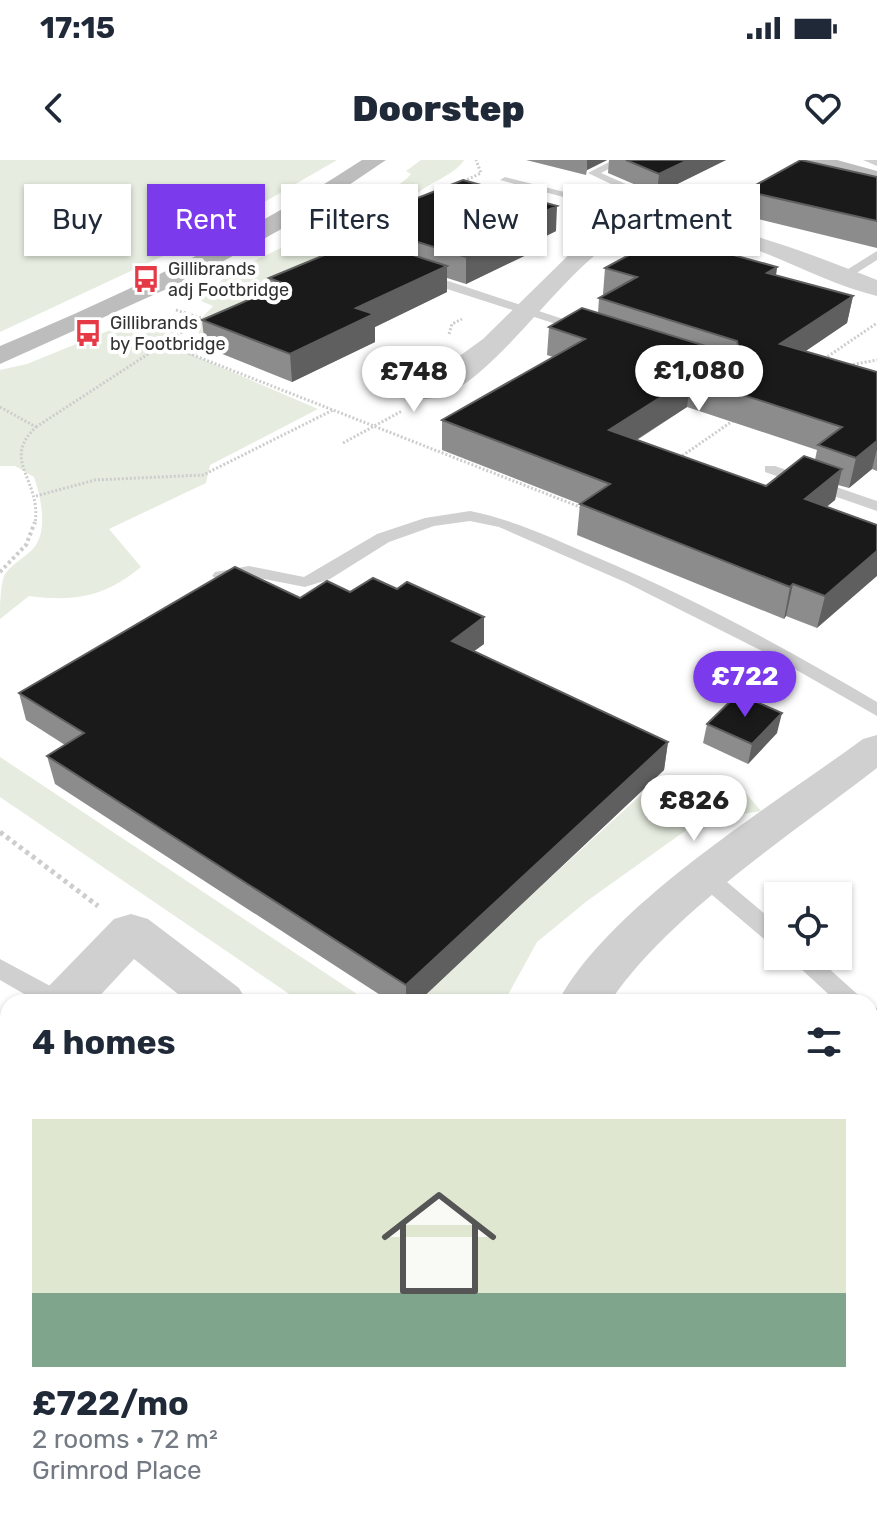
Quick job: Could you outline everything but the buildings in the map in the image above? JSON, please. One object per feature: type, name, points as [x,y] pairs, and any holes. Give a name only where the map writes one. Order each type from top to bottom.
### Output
[{"type":"street","points":[[0,356],[184,274],[302,210],[376,160]]},
{"type":"street","points":[[814,160],[877,177]]},
{"type":"street","points":[[760,245],[877,289]]},
{"type":"street","points":[[430,392],[464,369],[529,310],[581,256]]},
{"type":"street","points":[[589,994],[614,957],[706,877],[877,748]]},
{"type":"street","points":[[72,994],[131,931],[212,994]]},
{"type":"lane","points":[[621,160],[593,173],[621,184]]},
{"type":"lane","points":[[868,160],[877,163]]},
{"type":"lane","points":[[505,180],[563,195]]},
{"type":"lane","points":[[843,276],[877,255]]},
{"type":"lane","points":[[370,260],[600,333]]},
{"type":"lane","points":[[770,469],[877,506]]},
{"type":"lane","points":[[221,576],[249,571],[305,582],[324,575],[383,538],[431,521],[470,516],[504,523],[738,630],[877,710]]},
{"type":"lane","points":[[706,877],[764,926]]},
{"type":"lane","points":[[0,968],[44,994]]},
{"type":"lane","points":[[816,970],[844,994]]},
{"type":"path","points":[[456,184],[481,173],[476,160]]},
{"type":"path","points":[[362,256],[370,260]]},
{"type":"path","points":[[0,572],[30,542],[36,528],[36,496],[18,452],[22,440],[36,427],[202,319]]},
{"type":"path","points":[[814,366],[877,323]]},
{"type":"path","points":[[193,355],[217,339]]},
{"type":"path","points":[[162,345],[597,514],[553,544]]},
{"type":"path","points":[[831,369],[877,360]]},
{"type":"path","points":[[343,443],[430,392]]},
{"type":"path","points":[[0,407],[36,427]]},
{"type":"path","points":[[36,496],[104,479],[175,479],[203,475],[334,410]]},
{"type":"path","points":[[674,462],[737,418]]},
{"type":"path","points":[[0,832],[131,931]]},
{"type":"shaded area","points":[[0,160],[337,160],[296,184],[281,184],[281,192],[265,202],[265,184],[147,184],[147,256],[163,256],[0,332]]},
{"type":"shaded area","points":[[421,160],[464,160],[418,193],[418,184],[398,184],[411,174],[406,171]]},
{"type":"shaded area","points":[[281,248],[281,256],[324,257],[259,286],[272,296],[204,344],[195,325],[213,306],[201,301],[226,276],[251,269],[248,264]]},
{"type":"shaded area","points":[[147,315],[177,330],[167,344],[318,409],[210,465],[206,483],[109,529],[141,567],[127,577],[88,595],[61,598],[29,596],[0,619],[4,576],[37,543],[42,515],[34,477],[15,466],[0,466],[0,370],[27,364]]},
{"type":"shaded area","points":[[0,757],[357,994],[289,994],[0,797]]},
{"type":"shaded area","points":[[654,783],[700,800],[739,785],[761,811],[699,821],[587,901],[537,942],[508,994],[423,994]]},
{"type":"place","name":"Gillibrands adj Footbridge","points":[[146,279]]},
{"type":"place","name":"Gillibrands by Footbridge","points":[[88,333]]}]
